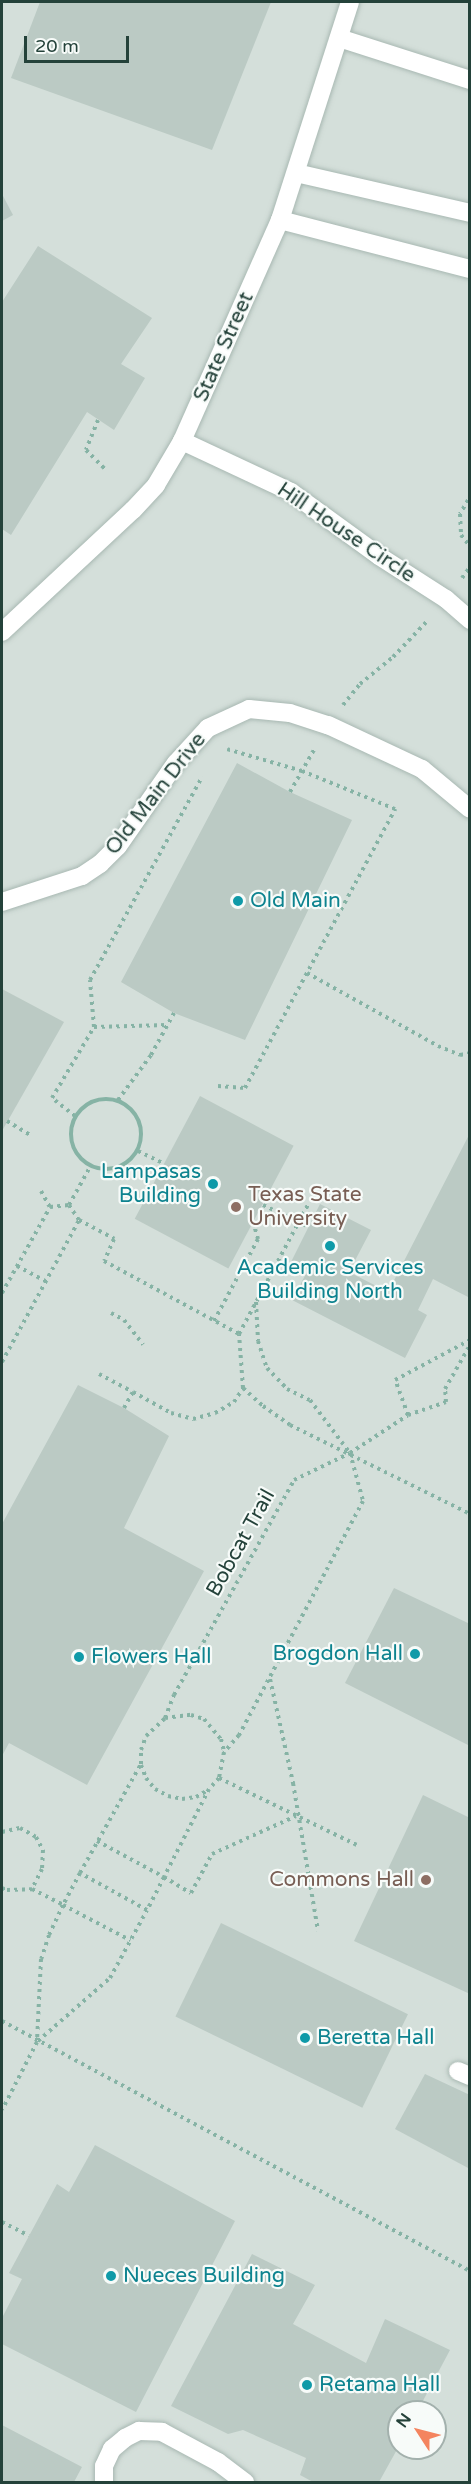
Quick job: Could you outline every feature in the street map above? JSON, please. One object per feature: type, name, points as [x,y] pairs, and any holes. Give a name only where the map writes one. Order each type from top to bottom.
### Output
[{"type":"lane","name":"State Street","points":[[2,633],[133,510],[156,485],[182,441],[280,220],[350,2]]},
{"type":"lane","points":[[339,38],[470,80]]},
{"type":"lane","points":[[296,173],[470,213]]},
{"type":"lane","points":[[280,220],[470,269]]},
{"type":"lane","name":"Hill House Circle","points":[[182,441],[291,492],[379,556],[446,599],[470,620]]},
{"type":"lane","name":"Old Main Drive","points":[[2,902],[82,876],[100,864],[118,846],[176,763],[208,728],[249,709],[290,713],[328,725],[422,769],[470,809]]},
{"type":"lane","points":[[104,2482],[104,2466],[112,2449],[125,2438],[139,2431],[162,2432],[218,2462],[245,2482]]},
{"type":"path","points":[[98,420],[86,450],[105,469]]},
{"type":"path","points":[[468,500],[460,514],[461,535],[470,546]]},
{"type":"path","points":[[290,792],[328,725],[360,684],[393,657],[425,623]]},
{"type":"path","points":[[218,1086],[245,1088],[395,809],[302,771],[220,747]]},
{"type":"path","points":[[75,1116],[52,1098],[94,1027],[90,980],[208,767]]},
{"type":"path","points":[[307,973],[438,1046],[460,1055],[470,1053]]},
{"type":"path","points":[[118,1100],[151,1055],[174,1012]]},
{"type":"path","points":[[94,1027],[167,1025]]},
{"type":"path","points":[[118,1100],[137,1115],[141,1133],[138,1150],[122,1166],[111,1170],[90,1167],[74,1150],[71,1140],[75,1116],[83,1107],[94,1101],[118,1100]]},
{"type":"path","points":[[7,1121],[32,1136]]},
{"type":"path","points":[[138,1150],[163,1163]]},
{"type":"path","points":[[69,1205],[90,1167]]},
{"type":"path","points":[[41,1191],[50,1208]]},
{"type":"path","points":[[99,1374],[171,1413],[193,1419],[215,1413],[234,1402],[243,1388],[239,1334],[309,1203]]},
{"type":"path","points":[[50,1208],[69,1205]]},
{"type":"path","points":[[69,1205],[79,1220],[114,1239],[104,1261],[239,1334]]},
{"type":"path","points":[[263,1205],[307,1226]]},
{"type":"path","points":[[2,1293],[50,1208]]},
{"type":"path","points":[[2,1362],[79,1220]]},
{"type":"path","points":[[214,1321],[258,1239],[253,1221]]},
{"type":"path","points":[[17,1266],[45,1281]]},
{"type":"path","points":[[224,1752],[239,1735],[363,1501],[350,1453],[310,1400],[287,1389],[267,1368],[258,1341],[256,1302]]},
{"type":"path","points":[[111,1313],[124,1320],[143,1344]]},
{"type":"path","points":[[408,1415],[395,1380],[470,1340]]},
{"type":"path","name":"Bobcat Trail","points":[[2,2110],[37,2042],[41,1959],[48,1935],[80,1872],[141,1764],[141,1750],[146,1736],[165,1718],[174,1695],[294,1480],[350,1453],[408,1415],[446,1402],[445,1389],[470,1345]]},
{"type":"path","points":[[243,1388],[290,1425],[470,1514]]},
{"type":"path","points":[[124,1407],[133,1392]]},
{"type":"path","points":[[270,1677],[293,1783],[296,1816],[318,1931]]},
{"type":"path","points":[[37,2042],[110,1978],[209,1789],[219,1778],[224,1752],[221,1739],[204,1719],[191,1715],[165,1718]]},
{"type":"path","points":[[141,1764],[146,1778],[155,1789],[168,1796],[182,1799],[196,1797],[209,1789]]},
{"type":"path","points":[[219,1778],[357,1845]]},
{"type":"path","points":[[97,1841],[191,1893],[212,1854],[296,1816]]},
{"type":"path","points":[[2,1832],[20,1828],[36,1837],[43,1850],[42,1869],[32,1889]]},
{"type":"path","points":[[80,1872],[147,1910]]},
{"type":"path","points":[[2,1888],[7,1890],[32,1889],[130,1940]]},
{"type":"path","points":[[2,2021],[37,2042],[470,2271]]},
{"type":"path","points":[[2,2222],[28,2236]]},
{"type":"shaded area","name":"Texas State University","points":[[2,2],[469,2],[469,2482],[2,2482]]},
{"type":"building","points":[[40,2],[271,2],[212,150],[11,78]]},
{"type":"building","points":[[2,194],[13,215],[2,221]]},
{"type":"building","points":[[38,246],[152,318],[121,364],[145,378],[114,430],[87,412],[11,535],[2,529],[2,302]]},
{"type":"building","name":"Old Main","points":[[237,763],[290,792],[352,820],[245,1040],[174,1013],[121,982]]},
{"type":"building","points":[[2,989],[64,1022],[2,1131]]},
{"type":"building","name":"Lampasas Building","points":[[200,1096],[294,1146],[228,1268],[135,1219]]},
{"type":"building","name":"Academic Services Building North","points":[[470,1133],[470,1298],[433,1279],[418,1310],[427,1315],[405,1358],[292,1300],[308,1270],[291,1262],[320,1204],[371,1230],[349,1272],[388,1292]]},
{"type":"building","name":"Flowers Hall","points":[[78,1385],[124,1408],[169,1436],[124,1528],[204,1571],[87,1785],[9,1743],[2,1756],[2,1524]]},
{"type":"building","name":"Brogdon Hall","points":[[394,1588],[470,1624],[470,1746],[345,1683]]},
{"type":"building","name":"Commons Hall","points":[[423,1795],[470,1818],[470,1994],[354,1941]]},
{"type":"building","name":"Beretta Hall","points":[[221,1923],[408,2014],[362,2108],[175,2016]]},
{"type":"building","points":[[425,2074],[470,2095],[470,2169],[395,2129]]},
{"type":"building","name":"Nueces Building","points":[[95,2145],[235,2221],[136,2412],[2,2344],[2,2318],[22,2279],[9,2273],[57,2184],[69,2192]]},
{"type":"building","name":"Retama Hall","points":[[252,2254],[315,2285],[293,2324],[366,2363],[385,2319],[450,2350],[423,2400],[387,2400],[387,2460],[391,2460],[379,2482],[313,2482],[300,2475],[306,2458],[243,2430],[228,2434],[171,2406]]},
{"type":"building","points":[[2,2425],[82,2467],[74,2482],[2,2482]]},
{"type":"place","name":"Old Main","points":[[238,901]]},
{"type":"place","name":"Lampasas Building","points":[[213,1184]]},
{"type":"place","name":"Texas State University","points":[[236,1207]]},
{"type":"place","name":"Academic Services Building North","points":[[330,1246]]},
{"type":"place","name":"Brogdon Hall","points":[[415,1654]]},
{"type":"place","name":"Flowers Hall","points":[[79,1657]]},
{"type":"place","name":"Commons Hall","points":[[426,1880]]},
{"type":"place","name":"Beretta Hall","points":[[305,2038]]},
{"type":"place","name":"Nueces Building","points":[[111,2276]]},
{"type":"place","name":"Retama Hall","points":[[307,2385]]}]
